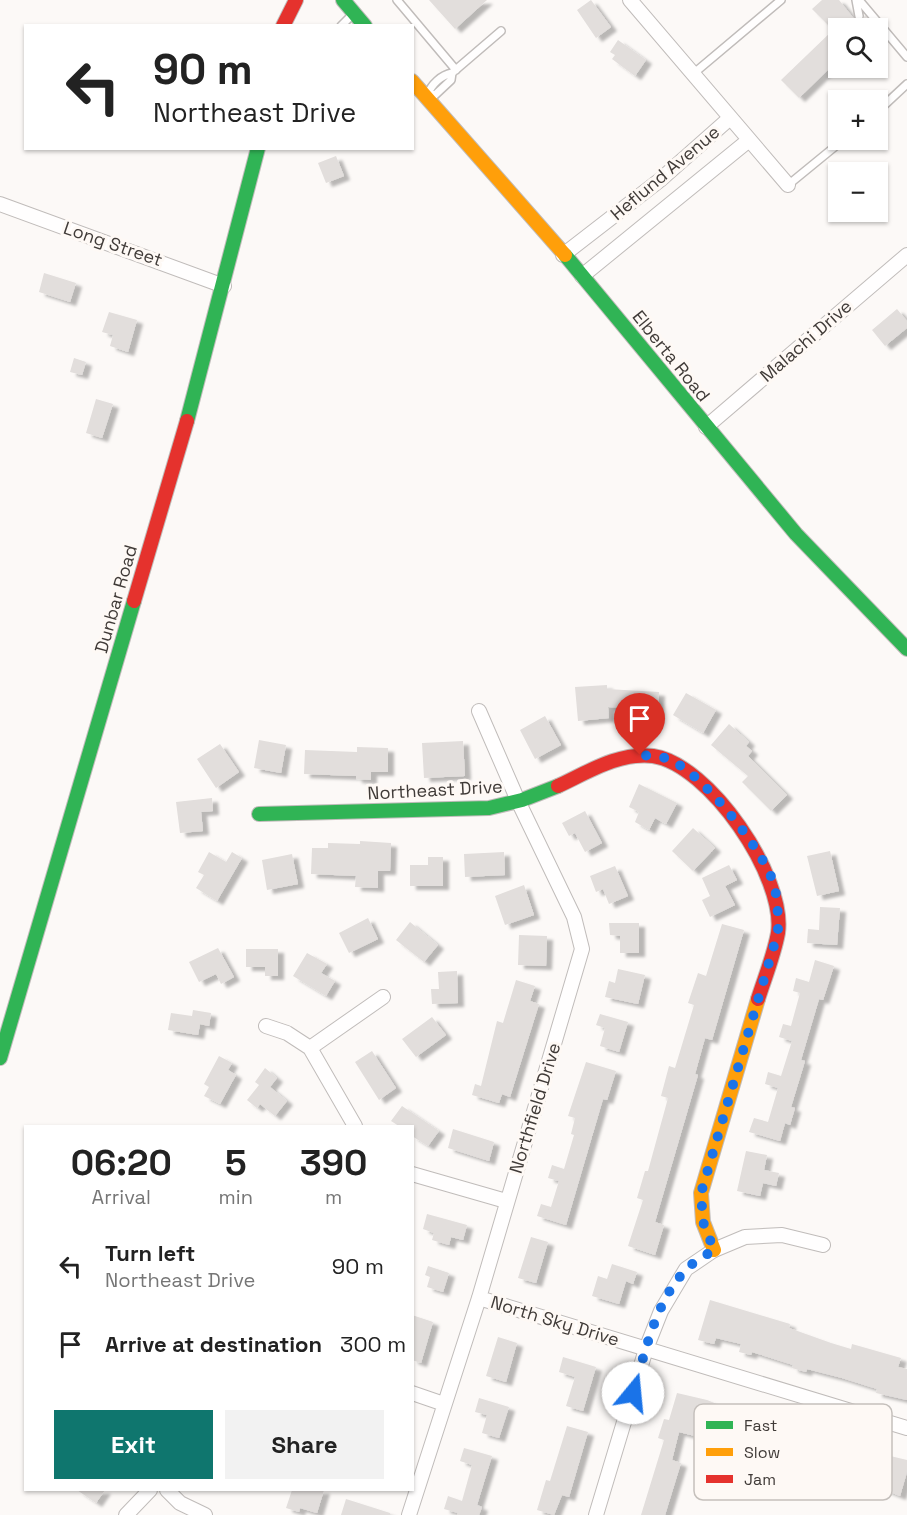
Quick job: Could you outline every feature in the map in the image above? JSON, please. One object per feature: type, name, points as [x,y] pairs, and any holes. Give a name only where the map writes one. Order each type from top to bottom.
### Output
[{"type":"street","points":[[284,24],[296,0]]},
{"type":"street","points":[[343,0],[363,24]]},
{"type":"street","name":"Heflund Avenue","points":[[563,255],[660,180],[730,118],[630,0]]},
{"type":"street","name":"Elberta Road","points":[[414,83],[427,95],[582,276],[706,427],[839,583],[907,649]]},
{"type":"street","points":[[730,118],[788,185]]},
{"type":"street","name":"Heflund Avenue","points":[[582,276],[748,140]]},
{"type":"street","name":"Dunbar Road","points":[[0,1058],[224,286],[258,150]]},
{"type":"street","name":"Long Street","points":[[0,204],[224,286]]},
{"type":"street","name":"Malachi Drive","points":[[706,427],[907,255]]},
{"type":"street","name":"Northfield Drive","points":[[409,1515],[479,1298],[582,949],[574,917],[519,803],[479,711]]},
{"type":"street","name":"Northeast Drive","points":[[260,814],[464,810],[519,803],[612,759],[640,755],[668,759],[690,772],[710,791],[764,859],[774,884],[778,906],[778,932],[701,1193],[703,1222],[714,1250]]},
{"type":"street","points":[[310,1048],[383,997]]},
{"type":"street","points":[[266,1026],[287,1033],[310,1048],[354,1125]]},
{"type":"street","points":[[414,1175],[507,1201]]},
{"type":"street","points":[[596,1515],[646,1349],[660,1311],[686,1269],[714,1250],[745,1237],[782,1235],[823,1245]]},
{"type":"street","name":"North Sky Drive","points":[[479,1298],[828,1404]]},
{"type":"street","points":[[414,1394],[444,1404]]},
{"type":"street","name":"North Sky Drive","points":[[892,1423],[907,1428]]},
{"type":"street","points":[[126,1515],[149,1491]]},
{"type":"street","points":[[168,1491],[180,1503],[205,1515]]},
{"type":"lane","points":[[397,0],[454,71]]},
{"type":"lane","points":[[693,74],[781,0]]},
{"type":"lane","points":[[858,0],[859,16]]},
{"type":"lane","points":[[858,0],[907,57]]},
{"type":"lane","points":[[343,24],[354,13]]},
{"type":"lane","points":[[427,95],[435,95],[451,80],[454,71],[501,31]]},
{"type":"lane","points":[[888,102],[907,84]]},
{"type":"lane","points":[[788,185],[831,150]]},
{"type":"building","points":[[429,0],[487,0],[455,29]]},
{"type":"building","points":[[591,0],[611,27],[596,38],[577,10]]},
{"type":"building","points":[[822,0],[839,0],[853,18],[828,18],[828,25],[812,9]]},
{"type":"building","points":[[828,35],[828,70],[799,98],[781,80]]},
{"type":"building","points":[[618,40],[646,60],[635,76],[612,59],[615,55],[610,52]]},
{"type":"building","points":[[336,156],[344,176],[326,183],[318,163]]},
{"type":"building","points":[[44,273],[76,283],[70,302],[39,292]]},
{"type":"building","points":[[897,309],[907,321],[907,328],[885,346],[872,330]]},
{"type":"building","points":[[109,312],[137,320],[128,352],[110,346],[113,335],[102,332]]},
{"type":"building","points":[[74,358],[86,362],[82,375],[70,372]]},
{"type":"building","points":[[96,399],[113,404],[102,438],[86,433]]},
{"type":"building","points":[[607,685],[607,689],[659,692],[657,722],[644,721],[645,709],[608,707],[609,718],[578,721],[575,687]]},
{"type":"building","points":[[686,693],[716,710],[703,733],[673,715]]},
{"type":"building","points":[[545,716],[561,745],[535,759],[520,730]]},
{"type":"building","points":[[729,724],[749,742],[746,746],[752,751],[748,756],[787,795],[771,811],[742,782],[748,776],[711,745]]},
{"type":"building","points":[[259,740],[286,745],[281,773],[254,768]]},
{"type":"building","points":[[463,741],[465,776],[424,778],[422,743]]},
{"type":"building","points":[[220,744],[239,772],[216,788],[197,759]]},
{"type":"building","points":[[357,747],[388,748],[388,772],[371,772],[371,780],[356,779],[356,776],[304,774],[305,750],[357,752]]},
{"type":"building","points":[[639,784],[677,803],[666,824],[655,818],[649,830],[635,822],[639,812],[629,807]]},
{"type":"building","points":[[212,798],[213,811],[201,812],[203,831],[180,833],[176,802]]},
{"type":"building","points":[[585,811],[602,843],[585,852],[575,833],[569,836],[562,823]]},
{"type":"building","points":[[693,828],[715,848],[693,871],[672,851]]},
{"type":"building","points":[[360,841],[391,843],[390,871],[378,871],[378,888],[355,887],[356,876],[311,874],[312,848],[328,848],[328,843],[360,844]]},
{"type":"building","points":[[830,851],[839,891],[817,896],[807,856]]},
{"type":"building","points":[[209,852],[226,862],[232,852],[242,858],[217,901],[196,888],[204,875],[198,872]]},
{"type":"building","points":[[504,852],[505,875],[465,877],[464,854]]},
{"type":"building","points":[[292,854],[298,884],[267,890],[262,860]]},
{"type":"building","points":[[428,857],[443,857],[443,886],[410,886],[410,865],[428,865]]},
{"type":"building","points":[[729,865],[737,880],[725,886],[735,905],[710,917],[702,900],[710,896],[702,878]]},
{"type":"building","points":[[615,866],[628,896],[609,904],[603,889],[596,892],[590,876]]},
{"type":"building","points":[[524,885],[534,915],[505,925],[495,896]]},
{"type":"building","points":[[820,907],[840,908],[837,945],[807,943],[808,929],[819,930]]},
{"type":"building","points":[[368,918],[378,939],[349,953],[339,933]]},
{"type":"building","points":[[410,922],[438,945],[424,962],[396,940]]},
{"type":"building","points":[[609,923],[639,923],[639,953],[620,953],[620,936],[610,935]]},
{"type":"building","points":[[722,924],[744,930],[712,1040],[705,1038],[695,1074],[698,1075],[655,1222],[664,1225],[655,1255],[628,1246],[643,1200],[637,1198],[645,1171],[648,1171],[668,1098],[661,1096],[669,1066],[675,1068],[694,1005],[688,1003],[698,973],[706,976]]},
{"type":"building","points":[[519,935],[547,936],[546,966],[518,965]]},
{"type":"building","points":[[218,948],[234,977],[221,984],[216,974],[199,982],[189,962]]},
{"type":"building","points":[[246,949],[278,949],[278,976],[265,976],[265,967],[246,967]]},
{"type":"building","points":[[307,953],[327,964],[321,973],[335,981],[326,996],[293,976]]},
{"type":"building","points":[[815,960],[834,966],[823,1000],[819,999],[801,1060],[805,1061],[791,1107],[795,1108],[790,1125],[785,1123],[780,1141],[749,1132],[754,1118],[768,1122],[778,1088],[765,1084],[768,1072],[781,1076],[792,1041],[779,1037],[783,1024],[791,1026],[800,993],[793,991],[796,978],[809,982]]},
{"type":"building","points":[[618,969],[645,975],[638,1004],[605,997],[609,981],[615,983]]},
{"type":"building","points":[[457,971],[458,1003],[432,1004],[431,989],[439,989],[438,972]]},
{"type":"building","points":[[516,980],[535,986],[530,1001],[539,1004],[510,1097],[502,1094],[499,1103],[472,1095],[475,1084],[481,1086],[497,1021],[503,1023]]},
{"type":"building","points":[[193,1010],[211,1013],[209,1026],[200,1024],[198,1035],[168,1030],[171,1013],[192,1016]]},
{"type":"building","points":[[600,1014],[628,1022],[619,1052],[600,1046],[605,1028],[596,1025]]},
{"type":"building","points":[[432,1017],[446,1035],[416,1057],[402,1039]]},
{"type":"building","points":[[372,1051],[396,1088],[379,1100],[355,1062]]},
{"type":"building","points":[[219,1056],[232,1063],[228,1070],[236,1075],[220,1104],[204,1096],[209,1087],[204,1084]]},
{"type":"building","points":[[586,1062],[616,1071],[607,1100],[603,1099],[566,1225],[537,1216],[541,1204],[551,1207],[559,1181],[548,1178],[552,1165],[564,1169],[574,1135],[571,1134],[575,1118],[568,1116]]},
{"type":"building","points":[[265,1068],[277,1078],[270,1087],[287,1101],[275,1116],[260,1104],[257,1108],[247,1100],[259,1085],[255,1082]]},
{"type":"building","points":[[402,1106],[439,1131],[428,1146],[414,1137],[414,1125],[397,1125],[391,1121]]},
{"type":"building","points":[[453,1129],[494,1142],[489,1161],[448,1148]]},
{"type":"building","points":[[746,1151],[767,1155],[764,1170],[779,1173],[776,1186],[763,1183],[760,1196],[737,1191]]},
{"type":"building","points":[[427,1214],[467,1225],[463,1240],[451,1237],[449,1245],[432,1240],[434,1233],[423,1229]]},
{"type":"building","points":[[531,1237],[548,1242],[536,1283],[518,1278]]},
{"type":"building","points":[[612,1264],[637,1272],[633,1284],[626,1281],[619,1304],[592,1296],[598,1276],[607,1279]]},
{"type":"building","points":[[428,1266],[449,1273],[443,1292],[427,1287],[430,1277],[425,1275]]},
{"type":"building","points":[[710,1300],[790,1324],[789,1328],[831,1343],[851,1349],[852,1344],[901,1358],[898,1367],[907,1369],[907,1400],[876,1393],[877,1389],[842,1378],[807,1369],[806,1372],[792,1368],[793,1365],[752,1352],[751,1355],[739,1352],[741,1344],[716,1338],[714,1344],[698,1340]]},
{"type":"building","points":[[414,1316],[433,1322],[421,1363],[414,1361]]},
{"type":"building","points":[[498,1337],[517,1343],[506,1382],[486,1376]]},
{"type":"building","points":[[563,1357],[596,1367],[583,1411],[566,1406],[575,1377],[559,1372]]},
{"type":"building","points":[[677,1393],[717,1404],[694,1404],[694,1436],[679,1432],[672,1460],[681,1463],[665,1515],[641,1515],[664,1440],[658,1438],[664,1419],[669,1420]]},
{"type":"building","points":[[479,1398],[509,1407],[499,1438],[482,1433],[487,1415],[475,1412]]},
{"type":"building","points":[[567,1426],[588,1432],[569,1497],[562,1495],[554,1515],[537,1510],[546,1480],[550,1481]]},
{"type":"building","points":[[464,1448],[492,1456],[477,1505],[482,1507],[479,1515],[457,1515],[458,1513],[444,1509],[448,1496],[462,1501],[472,1465],[460,1461]]},
{"type":"building","points":[[892,1456],[907,1460],[907,1472],[900,1496],[892,1493]]},
{"type":"building","points":[[78,1491],[104,1491],[96,1503]]},
{"type":"building","points":[[292,1491],[324,1491],[317,1513],[300,1508],[299,1512],[286,1508]]},
{"type":"building","points":[[346,1499],[390,1513],[390,1515],[341,1515]]},
{"type":"traffic: fast","points":[[343,0],[363,24]]},
{"type":"traffic: fast","points":[[187,421],[257,150]]},
{"type":"traffic: fast","points":[[565,255],[796,534],[907,649]]},
{"type":"traffic: fast","points":[[0,1058],[134,601]]},
{"type":"traffic: fast","points":[[259,814],[489,808],[522,800],[558,786]]},
{"type":"traffic: slow","points":[[414,83],[565,255]]},
{"type":"traffic: slow","points":[[714,1250],[703,1222],[701,1193],[758,999]]},
{"type":"traffic: jam","points":[[284,24],[296,0]]},
{"type":"traffic: jam","points":[[134,601],[187,421]]},
{"type":"traffic: jam","points":[[558,786],[616,760],[653,756],[675,764],[697,779],[719,801],[757,854],[770,883],[777,910],[778,933],[758,999]]},
{"type":"route","points":[[633,1393],[660,1311],[670,1293],[686,1269],[714,1250],[703,1222],[701,1193],[725,1105],[747,1040],[778,932],[778,906],[774,884],[764,859],[710,791],[690,772],[668,759],[640,755]]}]
